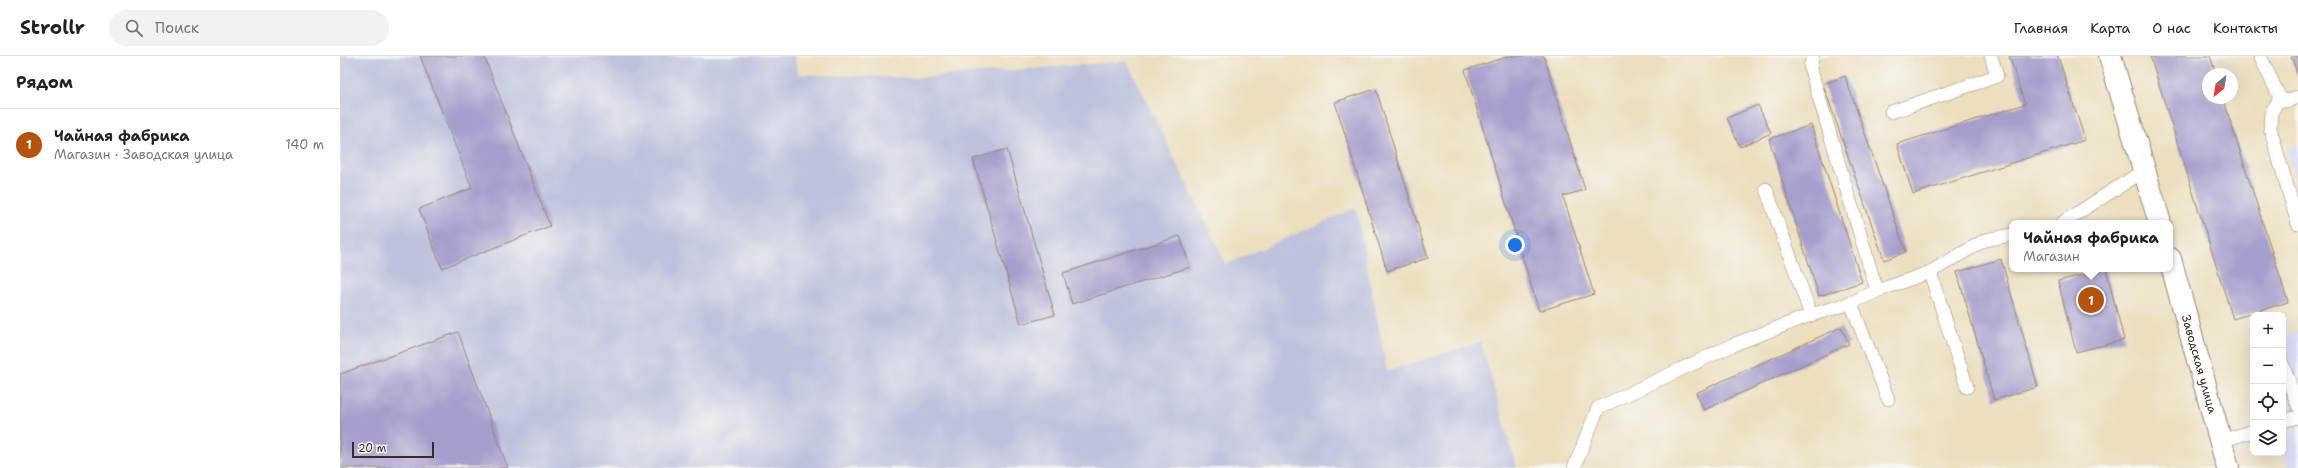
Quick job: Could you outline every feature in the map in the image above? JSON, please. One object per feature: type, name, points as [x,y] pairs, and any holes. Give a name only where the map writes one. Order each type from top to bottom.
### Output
[{"type":"street","points":[[2110,56],[2159,220]]},
{"type":"street","name":"Заводская улица","points":[[2173,270],[2228,468]]},
{"type":"lane","points":[[1813,56],[1810,67],[1877,291]]},
{"type":"lane","points":[[1890,112],[1997,76],[1991,56]]},
{"type":"lane","points":[[2260,56],[2280,98],[2286,101],[2298,97]]},
{"type":"lane","points":[[2280,98],[2271,113],[2270,128],[2298,224]]},
{"type":"lane","points":[[2067,220],[2145,170]]},
{"type":"lane","points":[[1766,189],[1811,314]]},
{"type":"lane","points":[[1574,468],[1598,408],[1735,344],[1811,314],[1851,303],[1877,291],[1930,272],[1984,240],[2009,236]]},
{"type":"lane","points":[[1930,272],[1967,387]]},
{"type":"lane","points":[[1851,303],[1888,399]]},
{"type":"lane","points":[[2286,373],[2298,406]]},
{"type":"lane","points":[[2286,420],[2298,417]]},
{"type":"lane","points":[[2221,441],[2250,432]]},
{"type":"shaded area","points":[[340,56],[794,56],[799,74],[915,78],[1127,61],[1226,264],[1356,208],[1387,371],[1481,342],[1517,468],[340,468]]},
{"type":"shaded area","points":[[2298,145],[2298,187],[2286,149]]},
{"type":"shaded area","points":[[2298,331],[2298,468],[2288,468],[2284,456],[2286,456],[2286,335]]},
{"type":"building","points":[[420,56],[484,56],[550,226],[442,268],[419,209],[472,188]]},
{"type":"building","points":[[1510,56],[1544,56],[1585,190],[1563,196],[1594,294],[1539,311],[1465,70]]},
{"type":"building","points":[[2009,56],[2058,56],[2085,140],[1913,194],[1897,144],[2025,104]]},
{"type":"building","points":[[2150,56],[2210,56],[2214,68],[2202,68],[2202,104],[2225,104],[2288,302],[2256,312],[2250,312],[2250,314],[2233,319]]},
{"type":"building","points":[[2291,56],[2298,56],[2298,76]]},
{"type":"building","points":[[1845,76],[1906,252],[1884,260],[1823,84]]},
{"type":"building","points":[[1376,89],[1428,258],[1387,271],[1335,102]]},
{"type":"building","points":[[1758,105],[1771,133],[1740,147],[1727,118]]},
{"type":"building","points":[[1811,125],[1862,282],[1819,296],[1769,139]]},
{"type":"building","points":[[1007,149],[1055,315],[1021,324],[973,159]]},
{"type":"building","points":[[1180,236],[1190,267],[1072,304],[1063,273]]},
{"type":"building","points":[[2001,259],[2038,387],[1994,400],[1957,272]]},
{"type":"building","points":[[2094,272],[2107,272],[2124,340],[2076,352],[2058,281]]},
{"type":"building","points":[[1841,327],[1849,344],[1704,410],[1696,393]]},
{"type":"building","points":[[458,332],[508,468],[340,468],[340,374]]},
{"type":"place","name":"Чайная фабрика","points":[[2091,300]]}]
